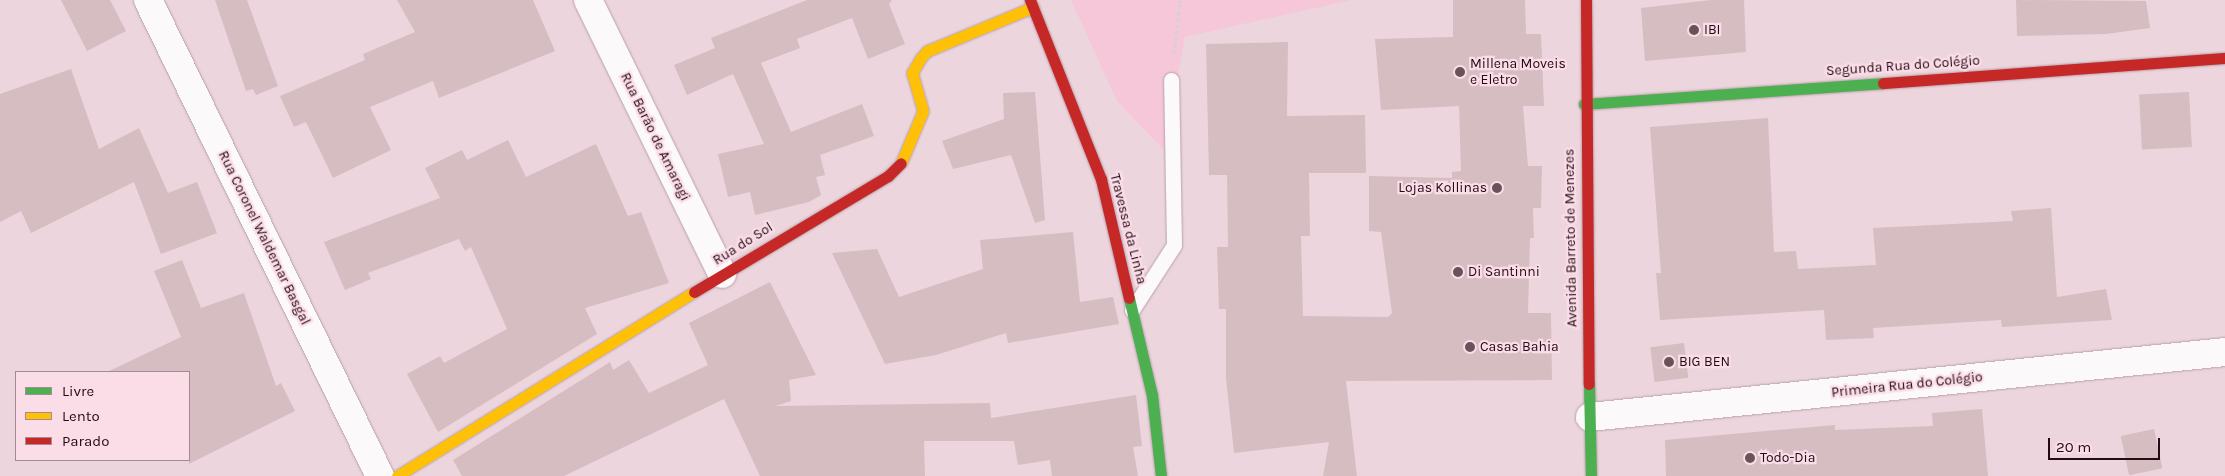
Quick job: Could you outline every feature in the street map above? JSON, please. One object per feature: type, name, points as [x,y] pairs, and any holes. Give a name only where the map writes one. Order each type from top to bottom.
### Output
[{"type":"street","name":"Rua Coronel Waldemar Basgal","points":[[148,0],[380,476]]},
{"type":"street","name":"Rua Barão de Amaragi","points":[[588,0],[722,274]]},
{"type":"street","name":"Avenida Barreto de Menezes","points":[[1586,0],[1584,104],[1591,476]]},
{"type":"street","name":"Rua do Sol","points":[[397,476],[722,274],[897,168],[920,125],[923,111],[912,73],[928,51],[1031,3]]},
{"type":"street","name":"Travessa da Linha","points":[[1031,3],[1101,179],[1152,395],[1160,476]]},
{"type":"street","name":"Segunda Rua do Colégio","points":[[1584,104],[2225,58]]},
{"type":"street","name":"Primeira Rua do Colégio","points":[[1590,417],[2225,352]]},
{"type":"lane","points":[[1132,310],[1174,244],[1171,80]]},
{"type":"path","points":[[1171,80],[1180,0]]},
{"type":"shaded area","points":[[1071,0],[1351,0],[1185,37],[1164,150],[1117,101]]},
{"type":"building","points":[[61,0],[110,0],[126,31],[87,51]]},
{"type":"building","points":[[215,0],[247,0],[278,86],[256,95],[253,89],[246,91]]},
{"type":"building","points":[[397,0],[533,0],[555,51],[439,98],[433,81],[370,107],[391,150],[333,178],[306,122],[294,127],[280,96],[365,60],[363,54],[415,32]]},
{"type":"building","points":[[807,0],[892,0],[889,4],[905,44],[868,59],[852,18],[797,39],[800,48],[761,63],[791,132],[862,104],[874,136],[820,155],[825,175],[816,177],[821,195],[809,202],[755,215],[750,192],[728,197],[718,154],[764,144],[733,74],[687,95],[674,65],[715,48],[711,38]]},
{"type":"building","points":[[1453,0],[1525,0],[1526,34],[1541,34],[1544,106],[1523,106],[1528,166],[1542,166],[1541,208],[1533,208],[1534,238],[1530,238],[1528,313],[1551,313],[1552,380],[1346,381],[1357,476],[1323,476],[1329,442],[1234,453],[1226,378],[1226,309],[1219,309],[1217,247],[1228,247],[1227,175],[1209,175],[1206,44],[1288,42],[1287,116],[1365,115],[1366,173],[1309,173],[1310,236],[1301,236],[1303,316],[1388,317],[1392,313],[1381,232],[1369,231],[1369,176],[1452,178],[1452,172],[1461,171],[1459,106],[1381,110],[1375,39],[1453,37]]},
{"type":"building","name":"IBI","points":[[1711,0],[1744,0],[1746,52],[1645,61],[1641,8]]},
{"type":"building","points":[[2016,0],[2146,1],[2150,28],[2106,34],[2017,36]]},
{"type":"building","points":[[71,69],[99,149],[139,128],[168,193],[197,182],[217,233],[161,254],[134,182],[31,233],[21,211],[0,222],[0,94]]},
{"type":"building","points":[[1035,92],[1045,220],[1035,223],[1011,155],[953,169],[942,141],[1004,119],[1003,93]]},
{"type":"building","points":[[2189,92],[2192,147],[2142,150],[2139,95]]},
{"type":"building","points":[[1768,118],[1774,252],[1796,251],[1798,269],[1876,265],[1873,228],[2013,221],[2011,211],[2051,208],[2057,297],[2106,289],[2112,320],[2002,327],[2001,320],[1873,328],[1874,338],[1826,340],[1824,310],[1660,320],[1656,273],[1661,273],[1650,127]]},
{"type":"building","points":[[508,140],[526,177],[596,144],[628,216],[641,212],[669,283],[585,308],[597,334],[438,432],[407,374],[440,356],[444,363],[507,329],[471,247],[465,251],[459,239],[368,273],[371,279],[345,290],[324,242],[440,198],[425,168],[462,150],[467,160]]},
{"type":"building","points":[[1073,232],[1080,302],[1113,297],[1119,324],[1008,343],[1006,333],[936,355],[885,364],[832,253],[877,249],[899,297],[983,269],[980,240]]},
{"type":"building","points":[[182,260],[201,308],[244,293],[276,386],[281,383],[295,411],[189,464],[190,371],[109,371],[181,337],[154,271]]},
{"type":"building","points":[[770,282],[816,375],[789,380],[791,401],[775,406],[990,403],[991,418],[1136,395],[1142,446],[1133,447],[1138,476],[1052,476],[1050,460],[1018,465],[1014,441],[924,441],[925,476],[760,476],[724,399],[564,476],[462,476],[453,460],[610,362],[613,370],[629,360],[649,393],[708,365],[689,323]]},
{"type":"building","name":"BIG BEN","points":[[1684,343],[1688,378],[1655,382],[1650,347]]},
{"type":"building","points":[[1982,409],[1988,476],[1666,476],[1665,440],[1835,425],[1835,430],[1933,426],[1932,413]]},
{"type":"building","points":[[2154,429],[2162,468],[2129,475],[2121,436]]},
{"type":"traffic: fast","points":[[1584,104],[1883,83]]},
{"type":"traffic: fast","points":[[1129,298],[1152,395],[1161,476]]},
{"type":"traffic: fast","points":[[1589,384],[1591,476]]},
{"type":"traffic: slow","points":[[901,163],[923,111],[912,73],[920,59],[927,51],[1033,7]]},
{"type":"traffic: slow","points":[[397,476],[694,292]]},
{"type":"traffic: jam","points":[[1030,0],[1101,179],[1129,298]]},
{"type":"traffic: jam","points":[[1586,0],[1589,384]]},
{"type":"traffic: jam","points":[[1883,83],[2225,58]]},
{"type":"traffic: jam","points":[[694,292],[888,176],[901,163]]},
{"type":"place","name":"IBI","points":[[1694,30]]},
{"type":"place","name":"Millena Moveis e Eletro","points":[[1460,72]]},
{"type":"place","name":"Lojas Kollinas","points":[[1497,188]]},
{"type":"place","name":"Di Santinni","points":[[1458,272]]},
{"type":"place","name":"Casas Bahia","points":[[1470,347]]},
{"type":"place","name":"BIG BEN","points":[[1669,362]]},
{"type":"place","name":"Todo-Dia","points":[[1750,458]]}]
